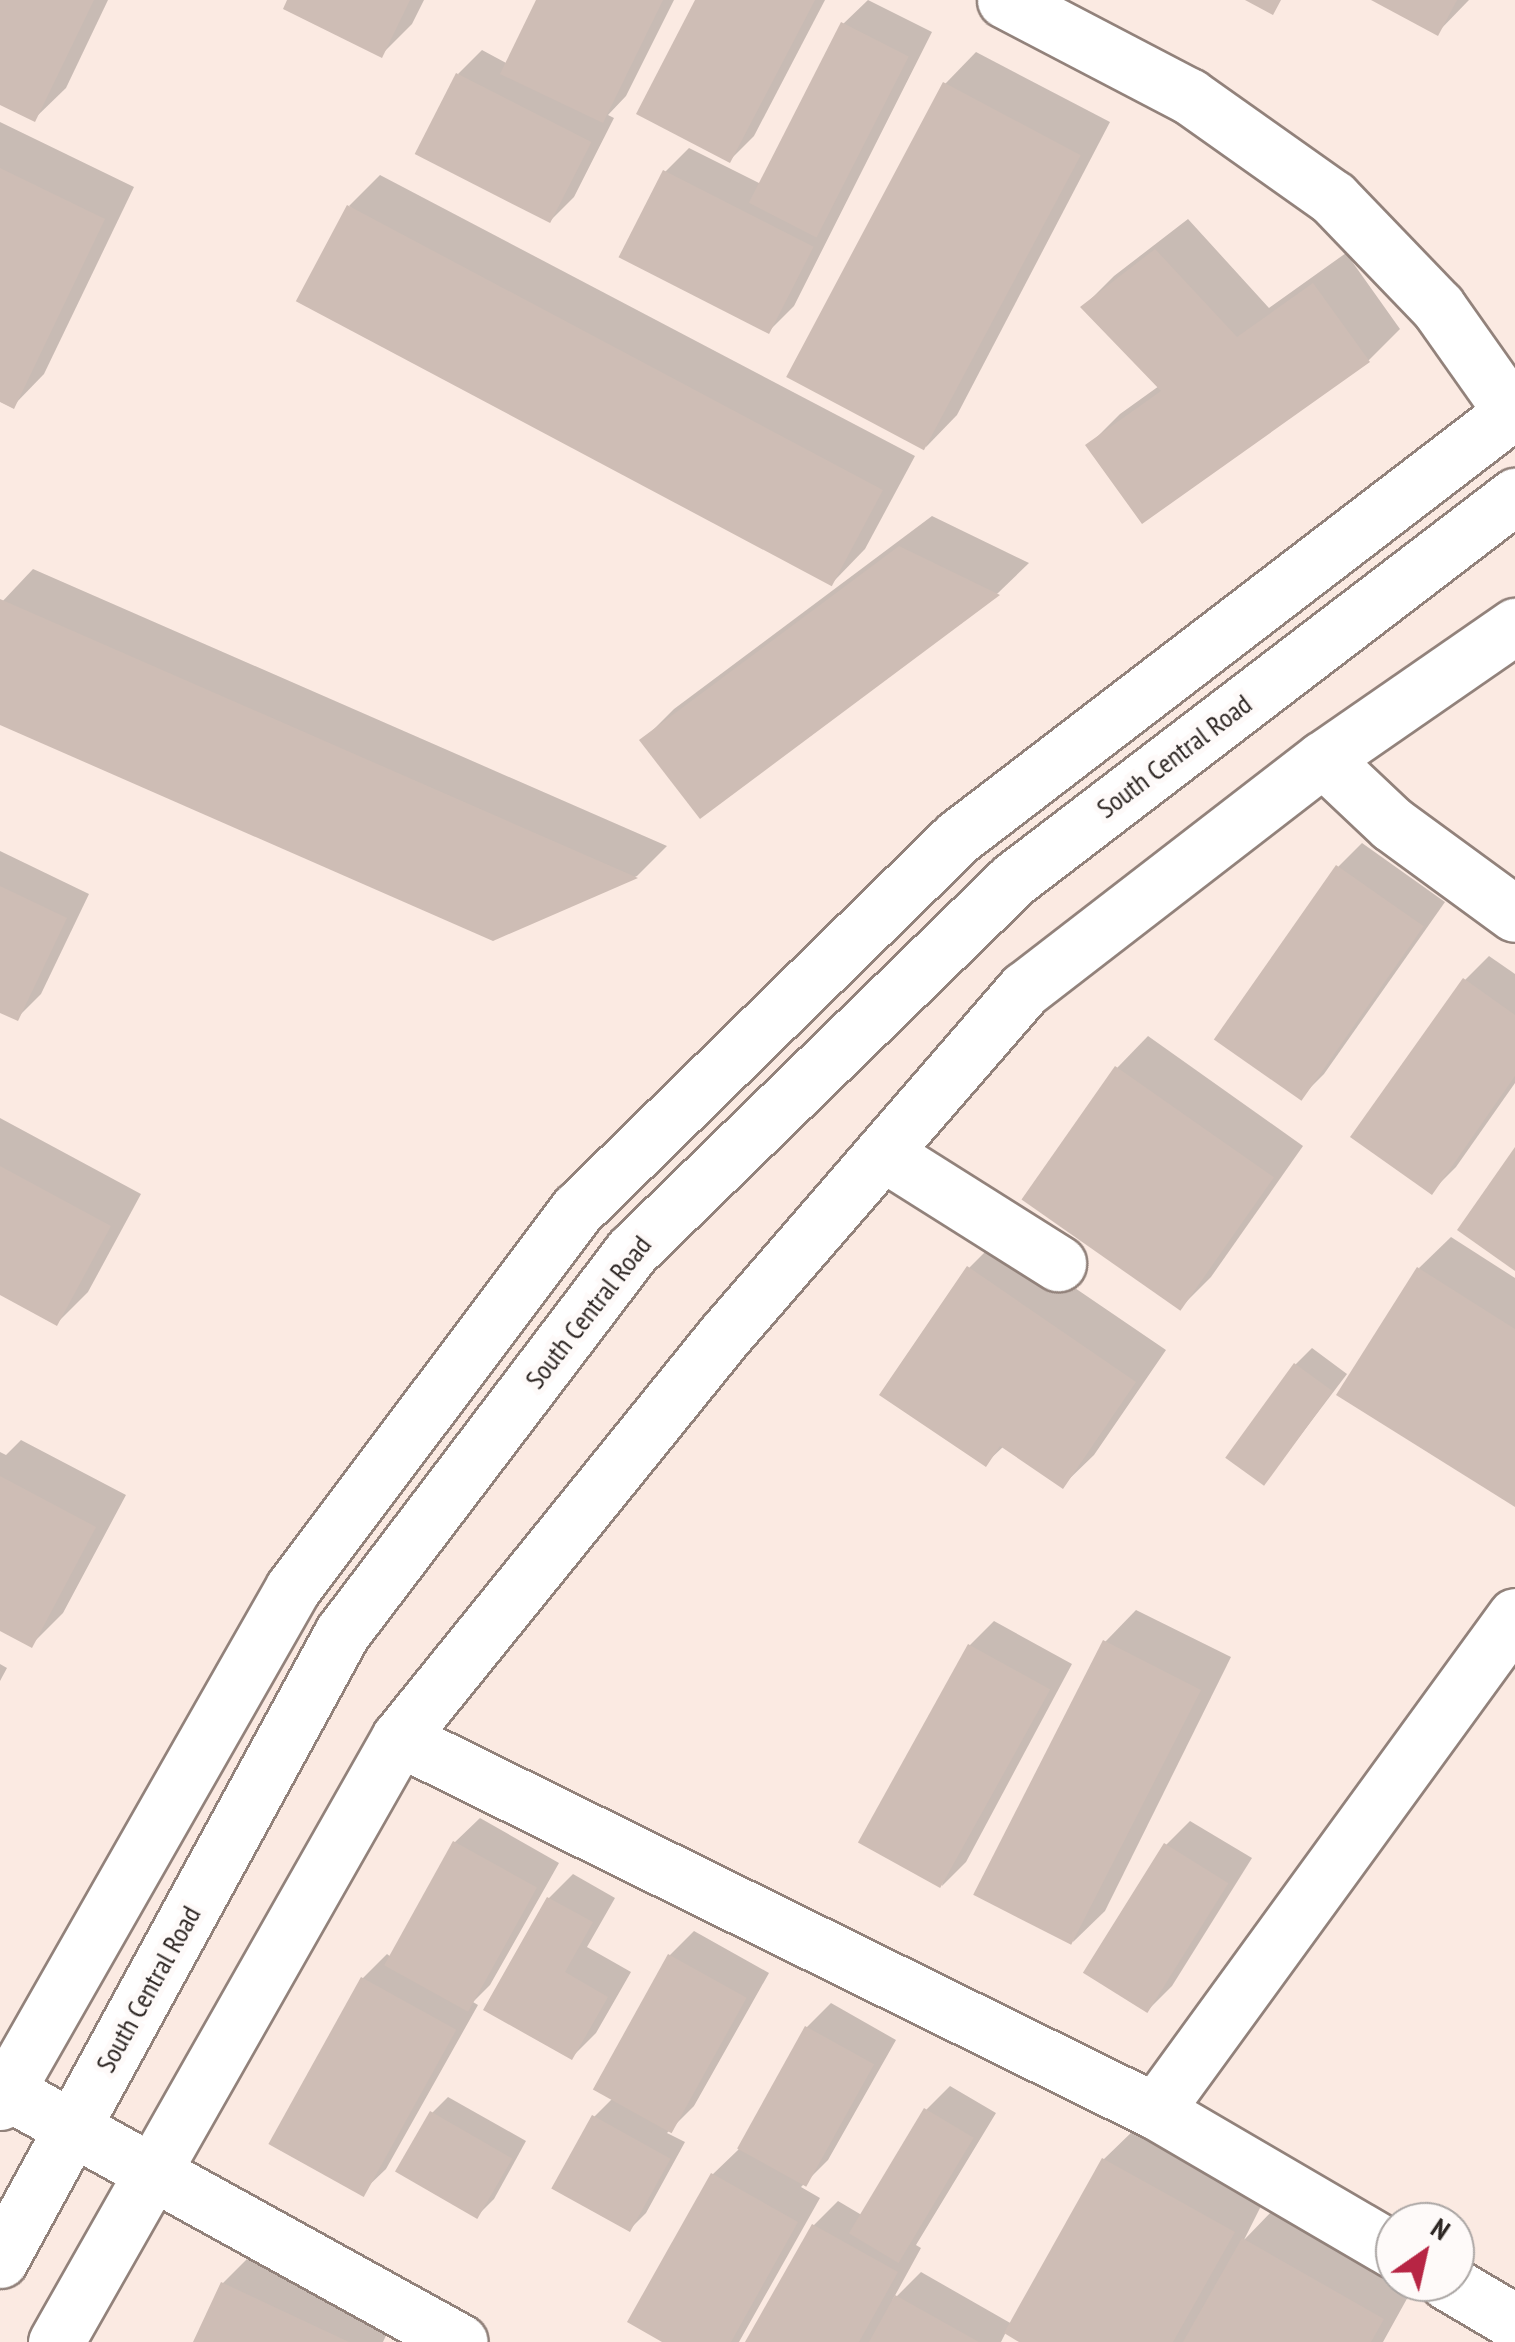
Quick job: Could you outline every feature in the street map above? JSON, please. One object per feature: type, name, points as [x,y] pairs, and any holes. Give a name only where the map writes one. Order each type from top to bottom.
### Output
[{"type":"street","points":[[460,2342],[72,2128],[2,2094],[293,1588],[578,1209],[958,838],[1514,412],[1438,307],[1333,198],[1189,96],[1005,0]]},
{"type":"street","name":"South Central Road","points":[[0,2260],[342,1632],[632,1250],[1014,879],[1515,496]]},
{"type":"street","points":[[56,2342],[155,2174],[399,1738],[724,1336],[1025,989],[1324,759],[1515,626]]},
{"type":"street","points":[[1324,759],[1392,824],[1515,914]]},
{"type":"street","points":[[883,1154],[1058,1263]]},
{"type":"street","points":[[1155,2111],[1515,1616]]},
{"type":"street","points":[[399,1738],[1155,2111],[1375,2240]]},
{"type":"street","points":[[1475,2298],[1515,2322]]},
{"type":"building","points":[[0,0],[94,0],[35,122],[0,105]]},
{"type":"building","points":[[287,0],[410,0],[382,58],[283,9]]},
{"type":"building","points":[[536,0],[663,0],[603,123],[500,74]]},
{"type":"building","points":[[695,0],[815,0],[730,163],[636,114]]},
{"type":"building","points":[[1245,0],[1281,0],[1273,15]]},
{"type":"building","points":[[1371,0],[1457,0],[1438,36]]},
{"type":"building","points":[[841,22],[909,57],[817,237],[749,203]]},
{"type":"building","points":[[456,73],[591,142],[550,223],[415,154]]},
{"type":"building","points":[[943,82],[1081,155],[924,450],[786,377]]},
{"type":"building","points":[[0,168],[105,219],[14,409],[0,402]]},
{"type":"building","points":[[663,170],[814,247],[769,334],[619,257]]},
{"type":"building","points":[[347,205],[883,490],[832,586],[296,301]]},
{"type":"building","points":[[1155,249],[1237,337],[1313,283],[1370,362],[1142,524],[1085,445],[1161,391],[1080,307]]},
{"type":"building","points":[[899,546],[1000,595],[700,819],[639,740]]},
{"type":"building","points":[[0,599],[638,878],[493,941],[0,725]]},
{"type":"building","points":[[1336,865],[1424,926],[1301,1101],[1214,1039]]},
{"type":"building","points":[[0,886],[67,918],[18,1021],[0,1013]]},
{"type":"building","points":[[1463,978],[1515,1015],[1515,1076],[1432,1195],[1350,1137]]},
{"type":"building","points":[[1115,1066],[1274,1177],[1180,1311],[1022,1200]]},
{"type":"building","points":[[1515,1147],[1515,1271],[1457,1230]]},
{"type":"building","points":[[0,1166],[111,1226],[57,1326],[0,1295]]},
{"type":"building","points":[[967,1266],[1136,1382],[1063,1489],[1000,1446],[986,1467],[879,1395]]},
{"type":"building","points":[[1417,1267],[1515,1329],[1515,1507],[1336,1395]]},
{"type":"building","points":[[1294,1363],[1333,1391],[1264,1486],[1225,1458]]},
{"type":"building","points":[[0,1476],[96,1527],[32,1648],[0,1631]]},
{"type":"building","points":[[1103,1640],[1201,1690],[1071,1945],[973,1895]]},
{"type":"building","points":[[968,1644],[1050,1690],[940,1888],[858,1843]]},
{"type":"building","points":[[453,1841],[537,1888],[468,2012],[384,1965]]},
{"type":"building","points":[[1164,1843],[1228,1883],[1147,2013],[1083,1973]]},
{"type":"building","points":[[547,1897],[593,1922],[565,1972],[608,1997],[572,2060],[483,2010]]},
{"type":"building","points":[[668,1954],[747,1998],[672,2133],[593,2090]]},
{"type":"building","points":[[361,1977],[456,2030],[364,2197],[268,2144]]},
{"type":"building","points":[[805,2026],[874,2064],[806,2187],[737,2148]]},
{"type":"building","points":[[924,2108],[974,2138],[899,2263],[849,2233]]},
{"type":"building","points":[[430,2111],[512,2158],[477,2219],[395,2172]]},
{"type":"building","points":[[592,2115],[671,2159],[630,2232],[551,2188]]},
{"type":"building","points":[[1102,2158],[1235,2232],[1173,2342],[1019,2342],[1004,2333]]},
{"type":"building","points":[[711,2173],[798,2222],[731,2342],[662,2342],[627,2322]]},
{"type":"building","points":[[812,2224],[898,2272],[859,2342],[745,2342]]},
{"type":"building","points":[[1242,2238],[1384,2319],[1371,2342],[1183,2342]]},
{"type":"building","points":[[221,2282],[349,2342],[193,2342]]},
{"type":"building","points":[[895,2295],[979,2342],[869,2342]]}]
